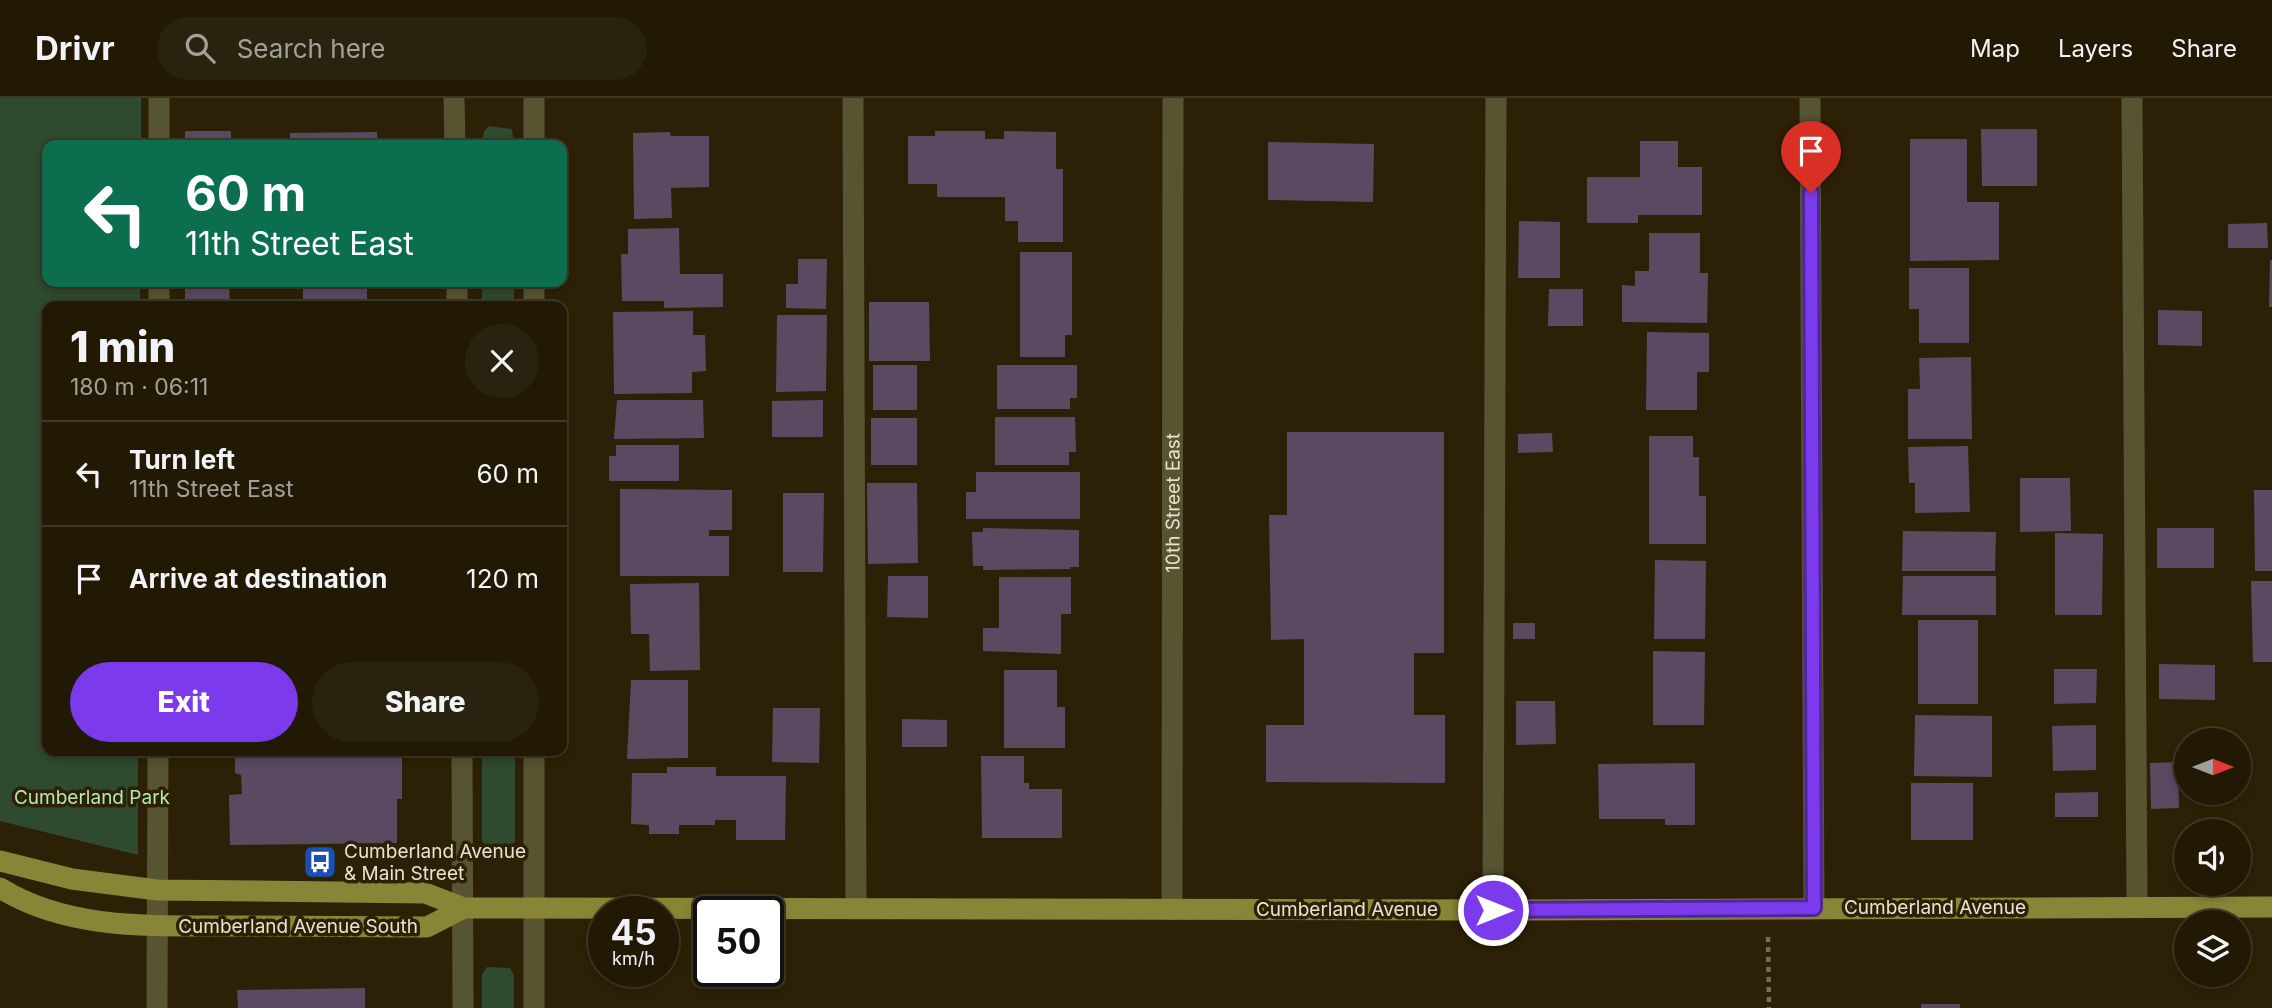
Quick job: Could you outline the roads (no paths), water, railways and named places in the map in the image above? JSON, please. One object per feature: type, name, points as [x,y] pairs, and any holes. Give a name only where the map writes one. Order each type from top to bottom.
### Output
[{"type":"main road","name":"Cumberland Avenue South","points":[[0,861],[72,879],[157,890],[425,893],[464,908]]},
{"type":"main road","name":"Cumberland Avenue South","points":[[0,888],[15,897],[82,920],[157,925],[427,927],[464,908]]},
{"type":"main road","name":"Cumberland Avenue","points":[[464,908],[1493,910],[2272,907]]},
{"type":"street","points":[[159,98],[159,140]]},
{"type":"street","points":[[454,98],[455,140]]},
{"type":"street","points":[[534,98],[534,140]]},
{"type":"street","points":[[853,98],[856,909]]},
{"type":"street","name":"10th Street East","points":[[1172,909],[1173,98]]},
{"type":"street","points":[[1493,910],[1496,98]]},
{"type":"street","points":[[1811,98],[1814,908]]},
{"type":"street","points":[[2133,98],[2137,907]]},
{"type":"street","points":[[157,1008],[158,756]]},
{"type":"street","points":[[462,756],[463,1008]]},
{"type":"street","points":[[534,756],[534,1008]]},
{"type":"place","name":"Cumberland Avenue & Main Street","points":[[320,862]]},
{"type":"park label","name":"Cumberland Park","points":[[92,797]]}]
